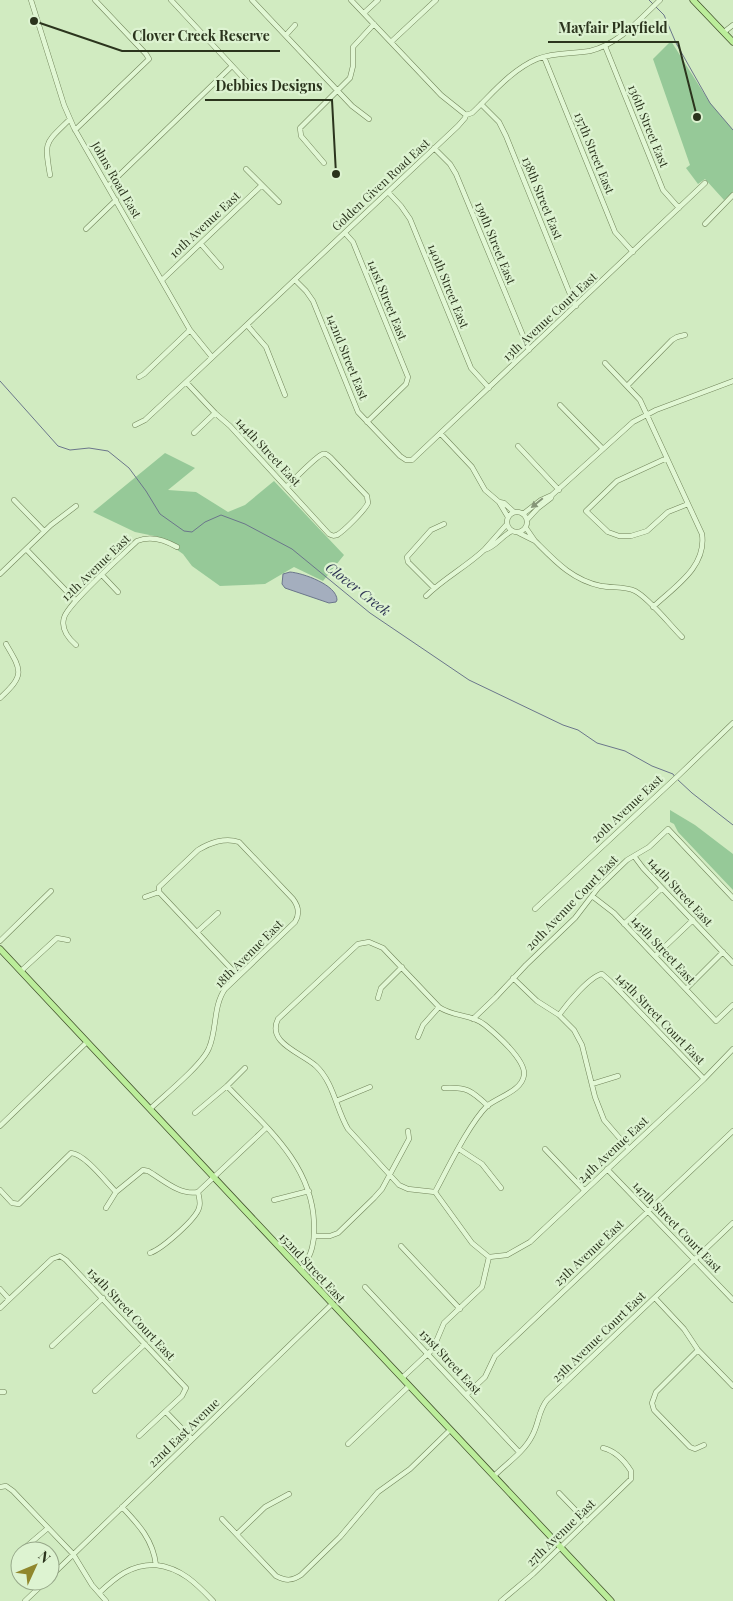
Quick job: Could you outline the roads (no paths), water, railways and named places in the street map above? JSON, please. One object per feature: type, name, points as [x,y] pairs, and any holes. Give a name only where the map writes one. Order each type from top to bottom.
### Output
[{"type":"main road","points":[[693,0],[733,42]]},
{"type":"main road","name":"152nd Street East","points":[[1,950],[611,1601]]},
{"type":"street","name":"Johns Road East","points":[[31,0],[64,106],[70,119],[190,330],[212,357]]},
{"type":"street","points":[[76,130],[149,59],[95,0]]},
{"type":"street","points":[[171,0],[250,85]]},
{"type":"street","points":[[252,0],[338,91],[369,119]]},
{"type":"street","points":[[351,0],[441,95],[466,115]]},
{"type":"street","points":[[364,14],[378,0]]},
{"type":"street","points":[[391,42],[436,0]]},
{"type":"street","name":"Golden Given Road East","points":[[135,425],[145,420],[186,382],[458,126],[466,115],[472,113],[518,70],[527,64],[550,55],[585,52],[605,46],[620,37],[660,0]]},
{"type":"street","points":[[324,164],[300,133],[301,125],[338,91],[352,74],[352,51],[354,44],[374,24]]},
{"type":"street","points":[[286,35],[295,25]]},
{"type":"street","points":[[724,32],[733,25]]},
{"type":"street","name":"136th Street East","points":[[605,46],[663,190],[680,208]]},
{"type":"street","name":"137th Street East","points":[[544,57],[615,232],[633,252]]},
{"type":"street","points":[[108,186],[232,66]]},
{"type":"street","name":"138th Street East","points":[[481,104],[499,122],[506,136],[576,306]]},
{"type":"street","points":[[50,175],[46,154],[48,144],[70,119]]},
{"type":"street","name":"139th Street East","points":[[434,148],[450,164],[456,174],[529,350]]},
{"type":"street","points":[[246,169],[279,202]]},
{"type":"street","name":"13th Avenue Court East","points":[[406,460],[415,458],[441,434],[705,183]]},
{"type":"street","name":"10th Avenue East","points":[[162,280],[262,185]]},
{"type":"street","name":"140th Street East","points":[[388,192],[410,219],[470,368],[489,388]]},
{"type":"street","points":[[705,224],[733,195]]},
{"type":"street","points":[[86,229],[116,200]]},
{"type":"street","name":"141st Street East","points":[[344,233],[353,242],[408,377],[406,384],[367,422]]},
{"type":"street","points":[[201,244],[221,267]]},
{"type":"street","name":"142nd Street East","points":[[294,280],[306,291],[313,301],[356,408],[367,422],[406,460]]},
{"type":"street","points":[[246,325],[266,347],[285,395]]},
{"type":"street","points":[[139,377],[190,330]]},
{"type":"street","points":[[627,386],[672,340],[685,335]]},
{"type":"street","points":[[605,362],[640,400],[702,534],[703,546],[700,559],[693,570],[653,607]]},
{"type":"street","points":[[523,514],[541,500],[559,490],[626,426],[647,414],[733,381]]},
{"type":"street","name":"144th Street East","points":[[186,382],[232,428],[327,533],[333,536],[339,534],[368,505],[367,496],[325,454],[315,460],[286,487]]},
{"type":"street","points":[[560,405],[603,449]]},
{"type":"street","points":[[194,433],[215,413]]},
{"type":"street","points":[[426,596],[434,588],[469,564],[484,550],[507,524],[508,517],[499,502],[485,490],[472,467],[441,434]]},
{"type":"street","points":[[518,446],[559,490]]},
{"type":"street","points":[[667,458],[617,481],[586,511],[608,532],[619,536],[631,536],[647,531],[668,512],[688,504]]},
{"type":"street","points":[[552,495],[527,520],[526,528],[535,541],[569,574],[590,583],[635,591],[641,594],[682,637]]},
{"type":"street","points":[[14,500],[44,532]]},
{"type":"street","points":[[499,502],[504,503],[514,512],[523,514],[527,520]]},
{"type":"street","points":[[0,574],[44,532],[76,506]]},
{"type":"street","points":[[508,517],[514,512]]},
{"type":"street","points":[[434,588],[408,562],[407,557],[431,530],[444,524]]},
{"type":"street","points":[[507,524],[512,531],[535,541]]},
{"type":"street","points":[[518,533],[526,528]]},
{"type":"street","points":[[484,550],[492,547],[503,536],[512,531]]},
{"type":"street","name":"12th Avenue East","points":[[76,645],[66,632],[63,622],[66,612],[75,600],[137,541],[144,538],[163,540],[177,547]]},
{"type":"street","points":[[26,550],[75,600]]},
{"type":"street","points":[[102,576],[118,592]]},
{"type":"street","points":[[0,698],[16,681],[19,672],[6,644]]},
{"type":"street","name":"20th Avenue East","points":[[535,909],[733,723]]},
{"type":"street","name":"20th Avenue Court East","points":[[473,1019],[575,918],[598,888],[627,860],[649,847],[668,828],[733,898]]},
{"type":"street","name":"18th Avenue East","points":[[150,1109],[199,1063],[208,1051],[222,993],[295,922],[299,909],[293,899],[239,842],[234,841],[225,840],[201,848],[159,887],[159,892]]},
{"type":"street","name":"144th Street East","points":[[634,856],[733,962]]},
{"type":"street","points":[[624,924],[662,888]]},
{"type":"street","points":[[0,941],[51,892]]},
{"type":"street","points":[[145,897],[159,892],[238,976]]},
{"type":"street","name":"145th Street East","points":[[592,896],[608,908],[624,924],[716,1021],[733,1005]]},
{"type":"street","points":[[198,932],[218,913]]},
{"type":"street","points":[[655,956],[693,920]]},
{"type":"street","points":[[22,971],[57,938],[68,940]]},
{"type":"street","points":[[402,1378],[437,1343],[441,1328],[482,1287],[489,1257],[475,1246],[435,1192],[403,1188],[389,1176],[348,1129],[322,1072],[279,1040],[276,1028],[277,1022],[281,1017],[362,943],[370,942],[383,948],[439,1007],[450,1013],[473,1019],[483,1024],[522,1063],[524,1076],[520,1084],[488,1106],[473,1125],[435,1192]]},
{"type":"street","points":[[686,989],[723,952]]},
{"type":"street","points":[[378,998],[381,988],[402,967]]},
{"type":"street","name":"145th Street Court East","points":[[559,1015],[568,1003],[595,976],[602,974],[704,1079]]},
{"type":"street","points":[[513,978],[537,1001],[568,1023],[579,1039],[604,1120],[629,1149]]},
{"type":"street","points":[[418,1036],[423,1025],[439,1007]]},
{"type":"street","points":[[0,1126],[87,1042]]},
{"type":"street","name":"24th Avenue East","points":[[489,1257],[514,1252],[530,1242],[704,1079],[733,1049]]},
{"type":"street","points":[[195,1113],[228,1086],[245,1068]]},
{"type":"street","points":[[592,1084],[618,1076]]},
{"type":"street","points":[[228,1086],[285,1148],[294,1160],[309,1191],[313,1209],[315,1236],[310,1257],[301,1270]]},
{"type":"street","points":[[336,1101],[370,1087]]},
{"type":"street","points":[[444,1088],[461,1087],[470,1090],[488,1106]]},
{"type":"street","points":[[106,1208],[116,1192],[139,1172],[145,1170],[183,1190],[192,1193],[198,1192],[266,1128]]},
{"type":"street","points":[[315,1236],[330,1236],[338,1233],[374,1198],[389,1176],[409,1139],[408,1131]]},
{"type":"street","name":"25th Avenue East","points":[[467,1394],[486,1376],[494,1356],[733,1131]]},
{"type":"street","points":[[459,1149],[482,1164],[501,1188]]},
{"type":"street","points":[[545,1149],[584,1190]]},
{"type":"street","points":[[0,1190],[12,1203],[19,1204],[71,1153],[78,1154],[84,1159],[116,1192]]},
{"type":"street","name":"147th Street Court East","points":[[607,1169],[733,1300]]},
{"type":"street","points":[[274,1200],[309,1191]]},
{"type":"street","points":[[150,1253],[161,1248],[196,1214],[200,1204],[198,1192]]},
{"type":"street","name":"25th Avenue Court East","points":[[494,1476],[528,1444],[533,1435],[539,1414],[547,1400],[733,1223]]},
{"type":"street","points":[[401,1246],[460,1309]]},
{"type":"street","name":"154th Street Court East","points":[[9,1299],[52,1259],[60,1256],[74,1267],[186,1388],[182,1396],[166,1412]]},
{"type":"street","name":"151st Street East","points":[[365,1287],[467,1394],[519,1452]]},
{"type":"street","points":[[0,1289],[9,1299],[0,1308]]},
{"type":"street","points":[[52,1346],[103,1298]]},
{"type":"street","points":[[655,1298],[684,1329],[698,1350],[733,1386]]},
{"type":"street","name":"22nd East Avenue","points":[[60,1567],[332,1304]]},
{"type":"street","points":[[95,1391],[145,1344]]},
{"type":"street","points":[[698,1350],[656,1392],[652,1403],[654,1410],[690,1447],[695,1448],[704,1445]]},
{"type":"street","points":[[348,1444],[409,1386]]},
{"type":"street","points":[[139,1436],[166,1412],[192,1439]]},
{"type":"street","points":[[222,1519],[276,1576],[288,1580],[294,1579],[340,1537],[378,1492],[410,1469],[450,1430]]},
{"type":"street","name":"27th Avenue East","points":[[501,1601],[533,1574],[632,1476],[630,1468],[616,1453],[603,1448]]},
{"type":"street","points":[[0,1487],[6,1486],[18,1495],[73,1554],[98,1593],[106,1601]]},
{"type":"street","points":[[237,1534],[265,1508],[289,1494]]},
{"type":"street","points":[[560,1494],[587,1522]]},
{"type":"street","points":[[122,1507],[149,1540],[154,1551],[156,1565]]},
{"type":"street","points":[[33,1541],[48,1528]]},
{"type":"street","points":[[98,1593],[114,1579],[131,1569],[156,1565],[172,1568],[186,1575],[213,1601]]},
{"type":"street","points":[[27,1600],[36,1591]]},
{"type":"water","points":[[290,572],[311,577],[326,585],[336,595],[336,602],[329,603],[285,588],[282,584],[283,574]]},
{"type":"waterway","points":[[649,0],[653,4]]},
{"type":"waterway","points":[[656,7],[664,15],[676,43],[710,103],[733,130]]},
{"type":"waterway","name":"Clover Creek","points":[[0,381],[58,446],[70,450],[89,448],[108,451],[129,468],[160,514],[184,531],[192,532],[205,522],[221,515],[245,524],[292,549],[370,613],[469,680],[563,725],[578,730],[597,743],[625,751],[652,766],[673,774],[675,777]]},
{"type":"waterway","name":"Clover Creek","points":[[678,780],[733,825]]},
{"type":"place","name":"Clover Creek Reserve","points":[[34,21]]},
{"type":"place","name":"Mayfair Playfield","points":[[697,117]]},
{"type":"place","name":"Debbies Designs","points":[[336,174]]}]
